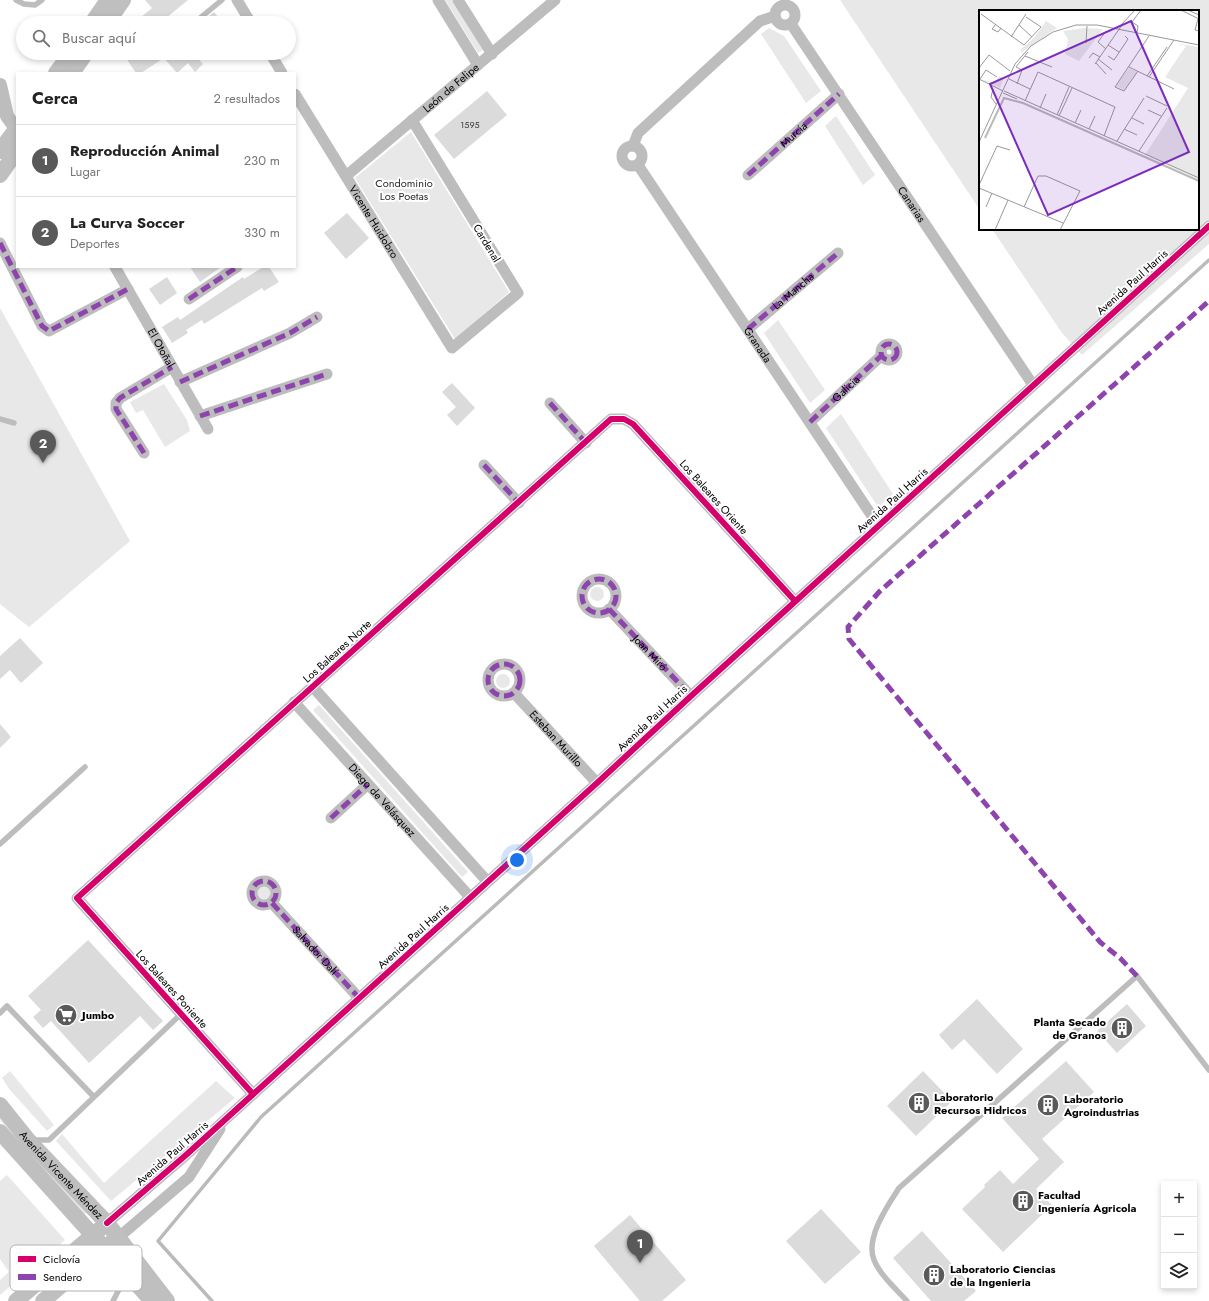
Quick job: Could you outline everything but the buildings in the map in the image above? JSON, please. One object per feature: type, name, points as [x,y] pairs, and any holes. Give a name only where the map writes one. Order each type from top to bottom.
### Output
[{"type":"main road","points":[[97,16],[108,0]]},
{"type":"main road","points":[[112,16],[123,0]]},
{"type":"main road","points":[[57,72],[66,60]]},
{"type":"main road","points":[[73,72],[81,60]]},
{"type":"main road","points":[[0,151],[16,127]]},
{"type":"main road","points":[[0,175],[16,152]]},
{"type":"main road","name":"Avenida Vicente Méndez","points":[[0,1105],[28,1140],[107,1223],[125,1245]]},
{"type":"main road","name":"Avenida Vicente Méndez","points":[[0,1132],[102,1245]]},
{"type":"main road","name":"Avenida Paul Harris","points":[[81,1245],[107,1223]]},
{"type":"main road","name":"Avenida Paul Harris","points":[[109,1245],[119,1237]]},
{"type":"main road","name":"Avenida Vicente Méndez","points":[[142,1268],[167,1301]]},
{"type":"main road","name":"Avenida Vicente Méndez","points":[[142,1290],[152,1301]]},
{"type":"main road","name":"Avenida Paul Harris","points":[[16,1301],[28,1291]]},
{"type":"main road","name":"Avenida Paul Harris","points":[[48,1300],[58,1291]]},
{"type":"street","points":[[237,0],[247,16]]},
{"type":"street","points":[[438,0],[478,65]]},
{"type":"street","points":[[458,0],[492,54]]},
{"type":"street","name":"León de Felipe","points":[[346,176],[555,0]]},
{"type":"street","name":"Canarias","points":[[775,16],[780,7],[790,6],[796,15],[792,24],[1033,385]]},
{"type":"street","points":[[633,146],[638,133],[760,21],[775,16],[777,22],[782,26],[792,24]]},
{"type":"street","points":[[274,60],[281,72]]},
{"type":"street","points":[[0,85],[6,116],[16,125]]},
{"type":"street","name":"Murcia","points":[[748,175],[839,94]]},
{"type":"street","name":"Vicente Huidobro","points":[[296,96],[452,348]]},
{"type":"street","name":"Cardenal","points":[[412,120],[518,293],[452,348]]},
{"type":"street","points":[[633,146],[638,148],[642,153],[642,160],[638,165],[627,166],[622,157],[626,148],[633,146]]},
{"type":"street","name":"Granada","points":[[638,165],[878,525]]},
{"type":"street","name":"Avenida Paul Harris","points":[[107,1223],[229,1116],[597,784],[878,525],[1209,226]]},
{"type":"street","points":[[0,244],[42,326],[49,331],[128,289]]},
{"type":"street","name":"La Mancha","points":[[748,329],[838,253]]},
{"type":"street","name":"El Otoñal","points":[[116,268],[208,429]]},
{"type":"street","points":[[189,299],[236,268]]},
{"type":"street","points":[[180,382],[290,333],[316,317]]},
{"type":"street","name":"Galicia","points":[[810,422],[882,355]]},
{"type":"street","points":[[144,453],[116,409],[116,403],[120,398],[172,367]]},
{"type":"street","points":[[200,416],[327,374]]},
{"type":"street","points":[[550,403],[586,443]]},
{"type":"street","name":"Los Baleares Norte","points":[[77,898],[611,419]]},
{"type":"street","name":"Los Baleares Oriente","points":[[611,419],[624,419],[633,424],[795,601]]},
{"type":"street","points":[[484,465],[519,503]]},
{"type":"street","name":"Joan Miró","points":[[609,609],[691,696]]},
{"type":"street","points":[[312,686],[487,882]]},
{"type":"street","name":"Esteban Murillo","points":[[514,693],[597,784]]},
{"type":"street","name":"Diego de Velásquez","points":[[294,702],[470,897]]},
{"type":"street","points":[[331,818],[368,784]]},
{"type":"street","name":"Los Baleares Poniente","points":[[77,898],[253,1094]]},
{"type":"street","name":"Salvador Dalí","points":[[272,903],[359,998]]},
{"type":"street","name":"Avenida Paul Harris","points":[[119,1237],[189,1177],[229,1116]]},
{"type":"lane","points":[[16,0],[24,4],[35,5],[42,0]]},
{"type":"lane","points":[[203,16],[222,0]]},
{"type":"lane","points":[[0,419],[14,423]]},
{"type":"lane","points":[[0,844],[85,767]]},
{"type":"lane","points":[[907,1301],[880,1270],[873,1259],[872,1247],[879,1220],[899,1188],[1137,976],[1209,1070]]},
{"type":"lane","points":[[0,1013],[7,1006],[93,1096]]},
{"type":"lane","points":[[28,1140],[48,1140],[181,1014]]},
{"type":"lane","points":[[113,1301],[118,1291]]},
{"type":"green space","points":[[445,0],[452,0],[483,50],[478,53]]},
{"type":"green space","points":[[840,0],[1209,0],[1209,244],[1082,355],[1062,333],[993,230],[1199,230],[1199,10],[979,10],[979,208]]},
{"type":"green space","points":[[769,28],[784,36],[821,91],[806,103],[761,34]]},
{"type":"green space","points":[[836,116],[875,175],[863,185],[825,126]]},
{"type":"green space","name":"Condominio Los Poetas","points":[[411,132],[509,292],[455,339],[355,178]]},
{"type":"green space","points":[[0,308],[130,541],[29,627],[0,604]]},
{"type":"green space","points":[[778,320],[825,390],[810,403],[764,333]]},
{"type":"green space","points":[[164,384],[187,420],[190,431],[165,447],[143,410],[136,413],[130,402]]},
{"type":"green space","points":[[841,414],[893,494],[878,507],[826,428]]},
{"type":"green space","points":[[597,587],[602,589],[604,594],[602,599],[597,601],[592,599],[590,594],[592,589]]},
{"type":"green space","points":[[503,674],[508,676],[510,681],[508,686],[503,688],[498,686],[496,681],[498,676]]},
{"type":"green space","points":[[319,705],[468,872],[462,877],[313,710]]},
{"type":"green space","points":[[261,885],[267,885],[271,889],[271,895],[267,899],[261,899],[257,895],[257,889]]},
{"type":"green space","points":[[10,1071],[54,1125],[47,1131],[10,1090],[2,1078]]},
{"type":"green space","points":[[216,1081],[235,1098],[111,1201],[56,1141],[62,1134],[104,1183]]},
{"type":"green space","points":[[0,1113],[87,1212],[82,1217],[0,1120]]},
{"type":"green space","points":[[7,1175],[65,1240],[59,1245],[10,1245],[10,1287],[0,1295],[0,1280],[9,1272],[0,1259],[0,1181]]},
{"type":"waterway","points":[[212,1301],[158,1241],[261,1117],[1209,260]]},
{"type":"marked path","points":[[748,175],[839,94]]},
{"type":"marked path","points":[[0,243],[42,326],[49,331],[128,289]]},
{"type":"marked path","points":[[748,329],[838,253]]},
{"type":"marked path","points":[[189,299],[236,268]]},
{"type":"marked path","points":[[1137,976],[1120,958],[1100,942],[849,639],[848,627],[880,591],[1209,301]]},
{"type":"marked path","points":[[180,382],[290,333],[317,317]]},
{"type":"marked path","points":[[889,344],[896,349],[897,352],[892,359],[889,360],[882,355],[881,352],[886,345],[889,344]]},
{"type":"marked path","points":[[810,422],[882,355]]},
{"type":"marked path","points":[[144,453],[116,409],[116,403],[120,398],[172,367]]},
{"type":"marked path","points":[[200,416],[327,374]]},
{"type":"marked path","points":[[550,403],[586,443]]},
{"type":"marked path","points":[[484,465],[519,503]]},
{"type":"marked path","points":[[602,579],[611,584],[615,589],[616,596],[615,603],[611,608],[606,612],[596,613],[592,612],[583,603],[582,593],[583,589],[592,580],[602,579]]},
{"type":"marked path","points":[[609,609],[691,696]]},
{"type":"marked path","points":[[501,664],[507,664],[516,668],[520,680],[516,692],[507,696],[501,696],[492,692],[488,683],[488,677],[492,668],[501,664]]},
{"type":"marked path","points":[[331,818],[368,784]]},
{"type":"marked path","points":[[264,881],[269,882],[275,888],[276,893],[275,898],[269,904],[264,905],[259,904],[253,898],[252,893],[253,888],[259,882],[264,881]]},
{"type":"marked path","points":[[272,903],[359,998]]},
{"type":"cycle path","points":[[107,1223],[186,1155],[1209,226]]},
{"type":"cycle path","points":[[253,1094],[77,898],[611,419],[624,419],[633,424],[795,601]]},
{"type":"place","name":"La Curva Soccer","points":[[43,463]]},
{"type":"place","name":"Jumbo","points":[[66,1015]]},
{"type":"place","name":"Planta Secado de Granos","points":[[1122,1028]]},
{"type":"place","name":"Laboratorio Recursos Hidricos","points":[[919,1103]]},
{"type":"place","name":"Laboratorio Agroindustrias","points":[[1048,1105]]},
{"type":"place","name":"Facultad Ingeniería Agricola","points":[[1023,1201]]},
{"type":"place","name":"Reproducción Animal","points":[[640,1263]]},
{"type":"place","name":"Laboratorio Ciencias de la Ingenieria","points":[[934,1275]]}]
